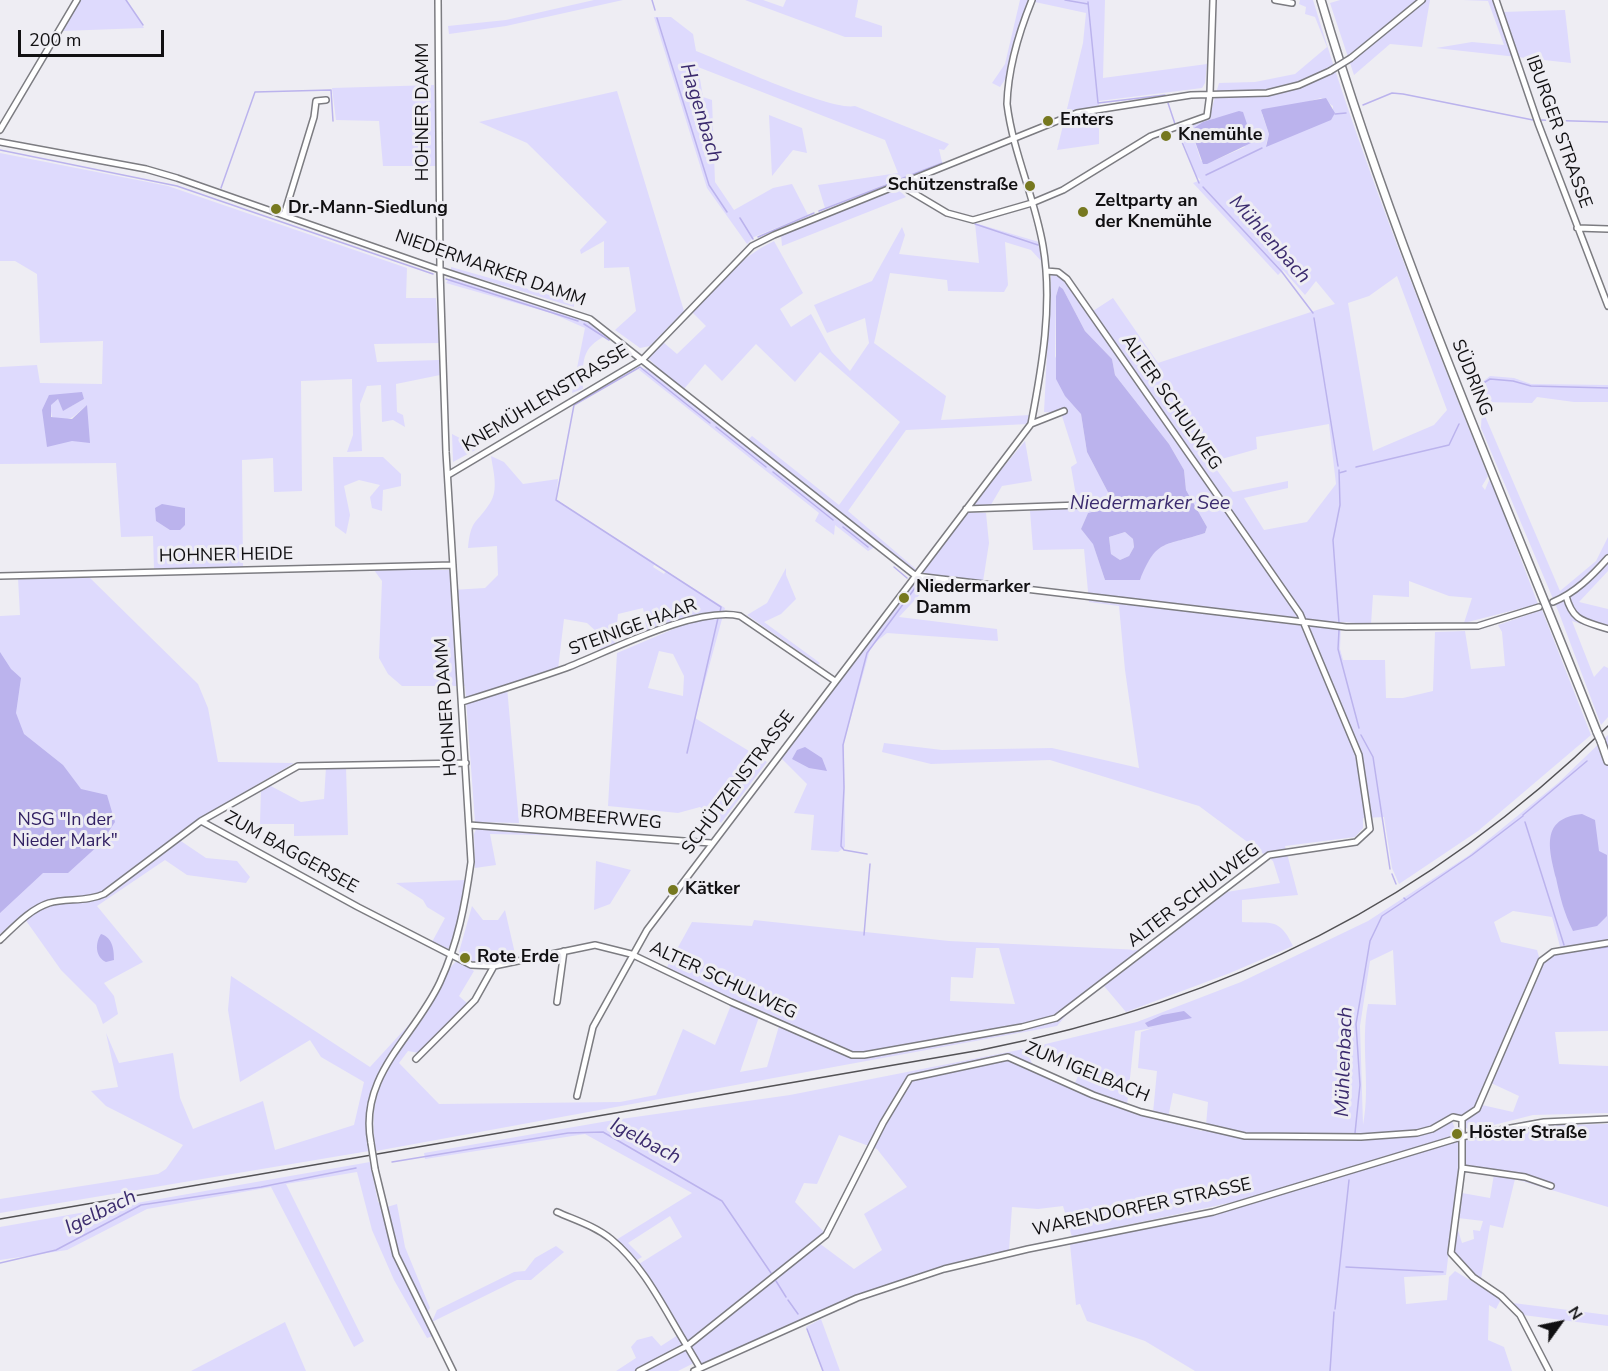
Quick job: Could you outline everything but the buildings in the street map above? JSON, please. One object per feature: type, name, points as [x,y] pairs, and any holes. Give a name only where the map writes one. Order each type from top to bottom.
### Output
[{"type":"main road","name":"SÜDRING","points":[[1321,0],[1375,171],[1445,355],[1608,761]]},
{"type":"street","points":[[0,130],[77,0]]},
{"type":"street","name":"HOHNER DAMM","points":[[438,0],[440,270],[448,475],[471,862],[461,925],[452,956],[427,1005],[378,1076],[368,1128],[375,1169],[396,1255],[453,1371]]},
{"type":"street","name":"SCHÜTZENSTRASSE","points":[[577,1096],[594,1027],[632,954],[711,843],[1031,424],[1047,304],[1046,271],[1032,203],[1014,139],[1007,104],[1007,85],[1023,21],[1032,0]]},
{"type":"street","points":[[900,185],[947,213],[973,220],[1032,203],[1063,190],[1150,136],[1207,116],[1210,93],[1213,0]]},
{"type":"street","points":[[1275,0],[1292,3]]},
{"type":"street","name":"KNEMÜHLENSTRASSE","points":[[448,475],[643,359],[752,246],[1077,113],[1210,93],[1267,93],[1299,85],[1330,71],[1351,58],[1422,0]]},
{"type":"street","name":"IBURGER STRASSE","points":[[1496,0],[1577,228],[1608,306]]},
{"type":"street","points":[[284,215],[314,117],[316,101],[326,100]]},
{"type":"street","name":"NIEDERMARKER DAMM","points":[[0,142],[146,169],[590,319],[916,576]]},
{"type":"street","points":[[1577,228],[1608,229]]},
{"type":"street","name":"ALTER SCHULWEG","points":[[632,954],[731,1002],[852,1055],[1022,1027],[1056,1018],[1269,855],[1356,842],[1370,829],[1359,755],[1305,622],[1067,279],[1058,272],[1046,271]]},
{"type":"street","points":[[1031,424],[1064,411]]},
{"type":"street","points":[[966,509],[1080,505]]},
{"type":"street","points":[[1553,602],[1566,596],[1608,558]]},
{"type":"street","name":"HOHNER HEIDE","points":[[0,576],[453,565]]},
{"type":"street","points":[[916,576],[1346,627],[1478,626],[1539,608]]},
{"type":"street","points":[[1566,596],[1570,612],[1577,619],[1608,629]]},
{"type":"street","name":"STEINIGE HAAR","points":[[462,702],[526,682],[687,620],[729,614],[740,616],[835,681]]},
{"type":"street","points":[[201,821],[298,766],[466,763]]},
{"type":"street","name":"ZUM BAGGERSEE","points":[[0,940],[35,910],[48,903],[104,894],[201,821],[452,956]]},
{"type":"street","name":"BROMBEERWEG","points":[[470,825],[711,843]]},
{"type":"street","points":[[1549,1371],[1520,1315],[1502,1296],[1473,1277],[1451,1253],[1462,1168],[1462,1119],[1477,1109],[1541,961],[1553,952],[1608,942]]},
{"type":"street","points":[[452,956],[476,966],[494,966],[595,945],[632,954]]},
{"type":"street","points":[[557,1002],[564,951]]},
{"type":"street","points":[[416,1059],[475,1000],[494,966]]},
{"type":"street","name":"ZUM IGELBACH","points":[[639,1371],[687,1346],[826,1235],[883,1124],[910,1078],[1008,1057],[1093,1095],[1141,1112],[1245,1136],[1361,1137],[1417,1133],[1432,1129],[1453,1117],[1462,1119]]},
{"type":"street","name":"WARENDORFER STRASSE","points":[[697,1370],[857,1298],[944,1269],[1028,1249],[1213,1212],[1461,1137],[1544,1122],[1608,1119]]},
{"type":"street","points":[[1462,1168],[1525,1177],[1551,1186]]},
{"type":"street","points":[[557,1212],[602,1233],[636,1263],[687,1346],[697,1370]]},
{"type":"green space","points":[[79,0],[127,0],[144,28],[61,31]]},
{"type":"green space","points":[[594,0],[623,0],[506,26],[449,34],[448,26],[506,20]]},
{"type":"green space","points":[[745,0],[763,0],[783,7],[786,0],[858,0],[855,17],[882,26],[882,37],[845,37]]},
{"type":"green space","points":[[1020,0],[1028,0],[1006,78],[1000,87],[992,83],[1005,64]]},
{"type":"green space","points":[[1036,0],[1105,0],[1103,78],[1207,64],[1205,83],[1202,88],[1099,101],[1099,144],[1057,150],[1083,43],[1086,13],[1035,2]]},
{"type":"green space","points":[[1300,0],[1313,0],[1373,180],[1488,476],[1482,486],[1485,490],[1490,478],[1538,604],[1464,623],[1472,598],[1449,596],[1409,581],[1409,597],[1373,595],[1371,624],[1341,622],[1340,649],[1343,660],[1385,660],[1386,698],[1403,698],[1433,691],[1435,632],[1465,631],[1471,669],[1505,666],[1502,632],[1498,625],[1542,610],[1591,735],[1478,831],[1399,884],[1392,868],[1384,817],[1363,818],[1363,828],[1355,837],[1285,846],[1298,895],[1242,900],[1242,922],[1278,926],[1288,936],[1293,946],[1230,973],[1126,1012],[1104,986],[1227,892],[1280,883],[1273,861],[1199,806],[1050,760],[931,764],[882,752],[884,743],[942,750],[1052,748],[1139,768],[1125,670],[1119,606],[1089,602],[1084,549],[1033,550],[1030,511],[1078,507],[1071,467],[1077,463],[1061,413],[1044,412],[1051,275],[1068,276],[1093,311],[1113,298],[1158,363],[1335,304],[1316,281],[1305,295],[1283,270],[1278,275],[1193,183],[1201,180],[1196,176],[1178,128],[1209,118],[1219,83],[1255,82],[1295,74],[1327,47],[1315,17],[1305,14],[1306,7],[1299,4]],"holes":[[[1321,98],[1333,106],[1333,116],[1266,145],[1269,134],[1262,114]],[[1215,118],[1245,147],[1213,161],[1201,161],[1191,130]],[[1397,276],[1447,410],[1434,425],[1373,451],[1348,303],[1369,296]],[[1059,286],[1063,289],[1085,331],[1112,359],[1115,375],[1169,444],[1184,470],[1186,490],[1207,527],[1205,533],[1171,543],[1157,550],[1151,556],[1139,580],[1105,580],[1093,543],[1081,529],[1088,513],[1103,509],[1111,498],[1087,452],[1081,414],[1055,356],[1056,296]],[[1329,424],[1336,484],[1307,522],[1264,530],[1244,498],[1288,488],[1288,481],[1233,492],[1211,462],[1257,449],[1256,437]]]},
{"type":"green space","points":[[1340,0],[1430,0],[1422,47],[1390,44],[1354,75],[1330,3]]},
{"type":"green space","points":[[1463,0],[1498,0],[1502,12],[1565,10],[1571,63],[1436,48],[1472,42],[1504,45],[1488,1]]},
{"type":"green space","points":[[654,17],[671,17],[693,34],[696,51],[802,94],[843,106],[855,106],[949,144],[944,150],[939,149],[942,162],[825,208],[818,185],[898,173],[885,140],[698,67],[703,97],[712,100],[715,182],[734,210],[773,188],[792,184],[808,215],[754,237],[747,244],[707,188]]},
{"type":"green space","points":[[434,85],[437,166],[383,166],[379,121],[336,120],[332,88]]},
{"type":"green space","points":[[617,91],[684,311],[650,346],[640,348],[615,330],[636,311],[629,267],[604,268],[604,241],[581,254],[580,250],[607,222],[527,143],[479,122]]},
{"type":"green space","points":[[769,115],[802,128],[807,153],[793,150],[772,176]]},
{"type":"green space","points":[[0,153],[168,186],[407,268],[406,298],[436,298],[439,343],[374,344],[377,362],[439,360],[440,375],[396,384],[397,412],[403,415],[405,427],[393,420],[382,422],[381,385],[367,386],[360,404],[362,451],[347,452],[353,435],[352,379],[301,381],[302,491],[274,492],[273,458],[242,460],[243,567],[154,569],[153,536],[121,537],[116,463],[0,464],[0,367],[37,365],[40,383],[102,384],[103,341],[40,343],[37,274],[15,261],[0,261]],"holes":[[[49,395],[84,399],[64,410],[58,399],[50,405],[52,417],[64,419],[71,418],[87,405],[47,447]]]},
{"type":"green space","points":[[898,189],[906,197],[782,246],[781,235]]},
{"type":"green space","points":[[975,223],[1039,242],[1043,263],[1031,250],[1005,242],[1008,285],[1004,292],[948,291],[947,280],[890,273],[874,343],[946,396],[941,420],[1030,415],[1028,424],[906,430],[848,511],[917,570],[910,574],[875,547],[868,551],[835,525],[834,535],[815,521],[819,513],[638,369],[658,368],[648,358],[663,342],[677,354],[706,326],[692,312],[740,263],[774,241],[803,293],[780,309],[791,327],[811,314],[832,352],[850,371],[869,343],[865,318],[827,333],[814,305],[872,281],[902,227],[905,235],[899,254],[979,263]],"holes":[[[756,344],[795,382],[820,352],[900,422],[839,505],[752,436],[748,440],[684,389],[705,364],[722,381]]]},
{"type":"green space","points":[[451,267],[574,302],[574,307],[451,270]]},
{"type":"green space","points":[[451,277],[588,321],[607,335],[592,345],[585,357],[583,389],[572,393],[585,328],[551,313],[446,283]]},
{"type":"green space","points":[[1490,376],[1514,378],[1531,384],[1608,385],[1608,402],[1574,402],[1537,397],[1532,403],[1479,402],[1472,390]]},
{"type":"green space","points":[[1482,409],[1560,591],[1596,561],[1608,537],[1608,571],[1579,602],[1608,609],[1608,633],[1572,621],[1594,677],[1604,666],[1608,668],[1608,717],[1601,725],[1559,613],[1481,428]]},
{"type":"green space","points":[[452,434],[479,448],[453,462]]},
{"type":"green space","points":[[1025,441],[1032,481],[1002,486],[989,508],[970,507]]},
{"type":"green space","points":[[491,456],[504,462],[523,484],[558,479],[556,500],[655,563],[653,567],[664,574],[666,571],[725,608],[695,718],[767,762],[721,823],[700,807],[678,813],[608,806],[617,653],[683,625],[647,633],[643,608],[618,614],[615,645],[600,653],[598,633],[587,623],[564,619],[558,669],[507,687],[519,823],[475,822],[465,686],[402,686],[388,674],[379,658],[382,581],[374,570],[450,570],[452,590],[485,588],[498,575],[497,546],[468,548],[475,522],[493,498],[495,486]],"holes":[[[659,651],[673,654],[684,676],[683,696],[648,688]]]},
{"type":"green space","points":[[333,457],[383,457],[401,474],[401,486],[383,490],[382,511],[372,508],[370,497],[380,485],[359,480],[344,486],[350,515],[346,534],[335,526]]},
{"type":"green space","points":[[968,512],[986,513],[989,543],[982,588],[925,589],[899,617],[997,629],[998,641],[887,633],[871,646],[844,742],[845,847],[838,852],[811,850],[814,815],[794,813],[807,784],[781,758]]},
{"type":"green space","points":[[1125,532],[1133,539],[1134,547],[1129,556],[1120,560],[1111,554],[1109,537]]},
{"type":"green space","points":[[786,568],[786,575],[796,599],[781,614],[764,622],[820,663],[818,665],[747,615],[767,603]]},
{"type":"green space","name":"NSG \"In der Nieder Mark\"","points":[[88,576],[198,684],[208,708],[218,762],[294,763],[197,820],[175,837],[206,858],[237,861],[250,877],[246,883],[187,875],[165,860],[97,906],[143,962],[104,983],[114,996],[118,1014],[103,1024],[96,1005],[61,970],[22,915],[0,934],[0,616],[20,615],[18,578]]},
{"type":"green space","points":[[1608,735],[1608,941],[1561,950],[1552,917],[1513,911],[1494,922],[1501,942],[1537,950],[1540,960],[1476,1107],[1462,1115],[1450,1116],[1456,1131],[1449,1137],[1252,1198],[1072,1237],[1063,1206],[1038,1209],[1012,1207],[1009,1250],[945,1265],[853,1296],[701,1365],[690,1347],[819,1243],[854,1269],[882,1250],[864,1214],[907,1187],[877,1149],[839,1135],[817,1184],[804,1183],[795,1202],[825,1233],[687,1343],[639,1264],[682,1237],[670,1216],[628,1243],[642,1257],[637,1260],[616,1240],[692,1193],[585,1134],[425,1159],[424,1153],[614,1120],[790,1095],[1029,1048],[1137,1022],[1241,982],[1368,921],[1468,856],[1558,783]],"holes":[[[1393,950],[1396,1005],[1368,1004],[1363,1125],[1360,1026],[1370,961]],[[1153,1028],[1141,1032],[1138,1068],[1157,1071],[1153,1113],[1168,1118],[1173,1093],[1208,1102],[1206,1125],[1202,1131],[1125,1109],[1008,1059],[1033,1065],[1026,1051],[1041,1047],[1057,1049],[1056,1055],[1063,1055],[1070,1061],[1069,1066],[1079,1074],[1074,1085],[1127,1106],[1135,1031]]]},
{"type":"green space","points":[[326,767],[346,767],[348,835],[294,836],[294,824],[260,824],[261,788],[267,784],[301,802],[324,799]]},
{"type":"green space","points":[[477,827],[580,836],[490,834],[496,865],[475,868],[474,834]]},
{"type":"green space","points":[[596,861],[631,870],[610,904],[594,910]]},
{"type":"green space","points":[[465,880],[458,922],[450,948],[445,949],[432,942],[445,918],[427,907],[423,900],[396,883]]},
{"type":"green space","points":[[472,906],[483,920],[498,920],[505,910],[516,958],[478,962],[464,957],[459,952]]},
{"type":"green space","points":[[754,920],[949,941],[1141,950],[1088,989],[1057,1026],[376,1151],[375,1104],[380,1086],[387,1071],[431,1005],[449,969],[457,961],[474,971],[459,996],[468,1004],[419,1053],[408,1051],[399,1063],[439,1104],[620,1102],[656,1095],[683,1029],[715,1045],[731,1005],[759,1017],[740,1072],[767,1067],[779,1026],[833,1049],[852,1052],[732,999],[667,967],[692,922],[752,926]],"holes":[[[976,948],[999,948],[1015,1004],[950,1001],[951,977],[973,978]]]},
{"type":"green space","points":[[1608,945],[1608,1031],[1555,1032],[1559,1064],[1608,1066],[1608,1113],[1533,1115],[1470,1131],[1465,1127],[1465,1121],[1482,1105],[1513,1112],[1519,1096],[1491,1083],[1542,963],[1554,954]]},
{"type":"green space","points":[[231,976],[370,1067],[415,1018],[376,1080],[368,1112],[369,1151],[0,1213],[0,1199],[158,1174],[166,1169],[183,1145],[106,1106],[91,1091],[118,1087],[106,1033],[119,1063],[173,1053],[180,1098],[193,1129],[263,1101],[275,1150],[354,1125],[364,1082],[321,1057],[310,1040],[240,1082],[228,1010]]},
{"type":"green space","points":[[1608,1124],[1608,1207],[1515,1179],[1503,1228],[1490,1225],[1481,1279],[1474,1274],[1454,1252],[1457,1227],[1462,1243],[1474,1239],[1473,1230],[1480,1231],[1483,1221],[1458,1218],[1462,1193],[1490,1198],[1494,1174],[1465,1165],[1464,1139],[1556,1125]]},
{"type":"green space","points":[[1458,1140],[1459,1166],[1446,1275],[1404,1277],[1406,1304],[1447,1300],[1449,1277],[1455,1271],[1501,1299],[1496,1309],[1489,1305],[1488,1340],[1504,1347],[1512,1371],[1195,1371],[1145,1341],[1087,1321],[1080,1304],[1076,1305],[1070,1244],[1230,1210]]},
{"type":"green space","points":[[370,1162],[378,1202],[387,1207],[397,1204],[405,1247],[430,1308],[424,1319],[433,1336],[427,1338],[394,1280],[372,1230],[357,1172],[286,1184],[364,1341],[354,1347],[271,1187],[147,1209],[67,1250],[0,1260],[0,1227]]},
{"type":"green space","points":[[556,1246],[564,1252],[531,1280],[517,1280],[432,1322],[437,1310],[514,1272],[525,1271],[535,1258]]},
{"type":"green space","points":[[1513,1303],[1608,1315],[1608,1326],[1523,1315]]},
{"type":"green space","points":[[821,1319],[840,1371],[822,1371],[806,1327]]},
{"type":"green space","points":[[285,1322],[306,1371],[191,1371]]},
{"type":"green space","points":[[678,1335],[694,1363],[678,1371],[616,1371],[636,1358],[631,1347],[637,1340],[652,1336],[661,1346]]},
{"type":"water","points":[[1326,98],[1335,113],[1331,120],[1266,147],[1269,134],[1261,110]]},
{"type":"water","points":[[1239,111],[1243,112],[1253,142],[1203,164],[1191,130],[1203,122]]},
{"type":"water","name":"Niedermarker See","points":[[1059,286],[1063,289],[1085,331],[1112,359],[1115,375],[1169,444],[1184,470],[1186,490],[1207,527],[1205,533],[1171,543],[1157,550],[1140,580],[1105,580],[1093,544],[1081,529],[1088,513],[1103,509],[1111,498],[1087,452],[1081,414],[1065,396],[1056,379],[1056,296]],"holes":[[[1125,532],[1133,539],[1134,547],[1129,556],[1120,560],[1111,554],[1109,537]]]},
{"type":"water","points":[[82,392],[84,399],[63,411],[58,399],[51,405],[51,417],[72,419],[87,405],[90,443],[72,441],[47,447],[42,410],[49,395]]},
{"type":"water","points":[[162,504],[185,508],[185,525],[180,530],[170,530],[156,521],[155,508]]},
{"type":"water","points":[[0,652],[11,669],[21,678],[16,713],[24,734],[63,765],[81,789],[107,795],[115,822],[101,843],[68,873],[43,873],[0,913]]},
{"type":"water","points":[[805,747],[822,758],[827,771],[809,768],[792,759],[797,750]]},
{"type":"water","points":[[1582,814],[1595,820],[1599,851],[1607,855],[1607,916],[1597,926],[1573,931],[1559,892],[1550,846],[1553,828],[1559,822]]},
{"type":"water","points":[[101,934],[110,941],[114,960],[106,962],[98,953],[97,945]]},
{"type":"water","points":[[1184,1011],[1192,1018],[1148,1027],[1145,1023],[1162,1015]]},
{"type":"waterway","points":[[126,0],[143,25]]},
{"type":"waterway","name":"Hagenbach","points":[[652,0],[655,10]]},
{"type":"waterway","points":[[1065,0],[1088,4]]},
{"type":"waterway","name":"Mühlenbach","points":[[1088,2],[1098,103],[1165,95]]},
{"type":"waterway","name":"Hagenbach","points":[[657,18],[709,185],[727,212]]},
{"type":"waterway","points":[[221,188],[255,92],[331,90],[333,121]]},
{"type":"waterway","points":[[1363,105],[1392,93],[1533,120]]},
{"type":"waterway","name":"Mühlenbach","points":[[1168,103],[1175,124]]},
{"type":"waterway","points":[[1335,114],[1346,113]]},
{"type":"waterway","points":[[1540,120],[1608,122]]},
{"type":"waterway","name":"Mühlenbach","points":[[1177,130],[1199,183]]},
{"type":"waterway","points":[[1206,175],[1262,148]]},
{"type":"waterway","points":[[0,150],[177,186],[433,274]]},
{"type":"waterway","name":"Hagenbach","points":[[898,180],[942,163]]},
{"type":"waterway","name":"Hagenbach","points":[[819,211],[894,182]]},
{"type":"waterway","name":"Mühlenbach","points":[[1203,187],[1282,272],[1313,313]]},
{"type":"waterway","name":"Hagenbach","points":[[758,237],[814,213]]},
{"type":"waterway","name":"Hagenbach","points":[[740,218],[753,239]]},
{"type":"waterway","points":[[975,224],[1038,245]]},
{"type":"waterway","points":[[446,279],[578,321]]},
{"type":"waterway","name":"Mühlenbach","points":[[1314,318],[1338,466]]},
{"type":"waterway","points":[[584,324],[609,340]]},
{"type":"waterway","points":[[640,367],[574,405],[556,500],[721,607],[720,612]]},
{"type":"waterway","points":[[640,367],[710,423]]},
{"type":"waterway","points":[[1477,387],[1490,379],[1513,381],[1531,386],[1608,388]]},
{"type":"waterway","points":[[1356,467],[1449,445],[1459,424]]},
{"type":"waterway","points":[[716,427],[766,467]]},
{"type":"waterway","name":"Mühlenbach","points":[[1339,470],[1340,505],[1333,540],[1339,623]]},
{"type":"waterway","name":"Mühlenbach","points":[[1339,473],[1346,471]]},
{"type":"waterway","points":[[773,472],[833,520]]},
{"type":"waterway","points":[[843,527],[868,547]]},
{"type":"waterway","points":[[894,567],[907,578]]},
{"type":"waterway","points":[[867,854],[844,850],[841,846],[844,788],[843,745],[867,653],[915,588]]},
{"type":"waterway","points":[[687,753],[718,618]]},
{"type":"waterway","name":"Mühlenbach","points":[[1339,630],[1338,649],[1359,728]]},
{"type":"waterway","name":"Mühlenbach","points":[[1361,735],[1373,757],[1390,869]]},
{"type":"waterway","points":[[1523,815],[1587,761]]},
{"type":"waterway","points":[[1406,900],[1472,855],[1523,816]]},
{"type":"waterway","points":[[1525,822],[1564,945]]},
{"type":"waterway","points":[[864,935],[870,864]]},
{"type":"waterway","name":"Mühlenbach","points":[[1392,874],[1396,884]]},
{"type":"waterway","name":"Mühlenbach","points":[[1355,1133],[1360,1085],[1356,1024],[1370,941],[1382,916],[1406,900],[1404,898]]},
{"type":"waterway","points":[[1566,952],[1608,947]]},
{"type":"waterway","name":"Igelbach","points":[[392,1162],[568,1133],[603,1132],[722,1201],[771,1273]]},
{"type":"waterway","name":"Igelbach","points":[[0,1263],[56,1250],[141,1205],[261,1187],[356,1168]]},
{"type":"waterway","name":"Mühlenbach","points":[[1335,1309],[1349,1180]]},
{"type":"waterway","points":[[1346,1267],[1443,1272]]},
{"type":"waterway","name":"Igelbach","points":[[776,1281],[786,1297]]},
{"type":"waterway","name":"Igelbach","points":[[788,1300],[798,1314]]},
{"type":"waterway","name":"Mühlenbach","points":[[1330,1371],[1334,1312]]},
{"type":"waterway","name":"Igelbach","points":[[807,1329],[823,1371]]},
{"type":"railway","points":[[0,1219],[981,1050],[1071,1029],[1157,1003],[1240,972],[1319,936],[1395,893],[1469,844],[1539,788],[1608,726]]},
{"type":"place","name":"Enters","points":[[1048,121]]},
{"type":"place","name":"Knemühle","points":[[1166,136]]},
{"type":"place","name":"Schützenstraße","points":[[1030,186]]},
{"type":"place","name":"Dr.-Mann-Siedlung","points":[[276,209]]},
{"type":"place","name":"Zeltparty an der Knemühle","points":[[1083,212]]},
{"type":"place","name":"Niedermarker Damm","points":[[904,598]]},
{"type":"place","name":"Kätker","points":[[673,890]]},
{"type":"place","name":"Rote Erde","points":[[465,958]]},
{"type":"place","name":"Höster Straße","points":[[1457,1134]]}]
